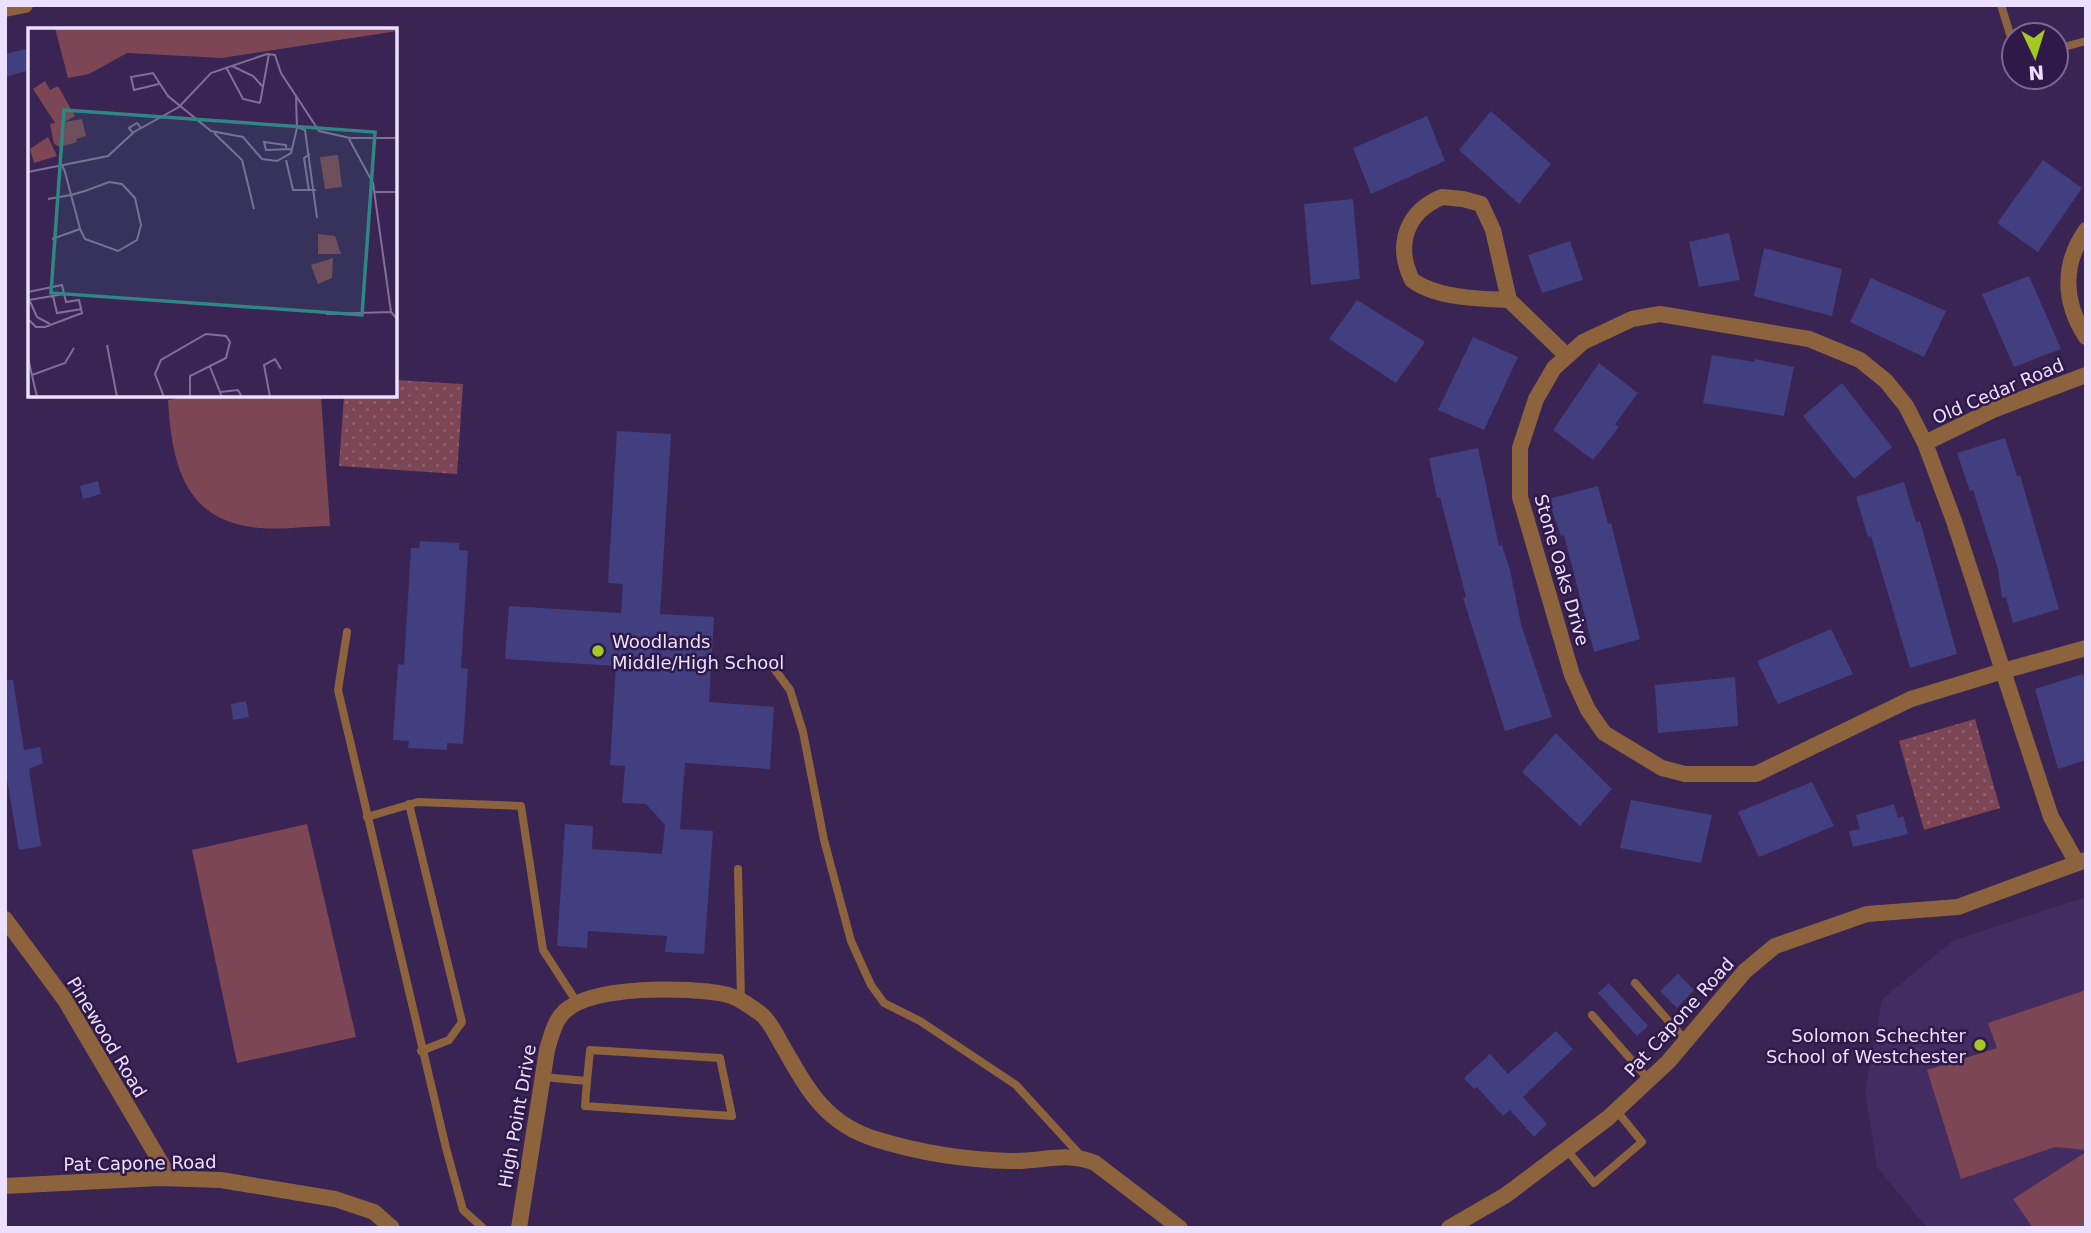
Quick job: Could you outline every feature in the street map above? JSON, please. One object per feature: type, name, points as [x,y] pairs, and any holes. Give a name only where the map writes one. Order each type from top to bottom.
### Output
[{"type":"street","points":[[5,9],[25,5]]},
{"type":"street","points":[[1509,300],[1482,299],[1422,288],[1412,280],[1405,246],[1409,220],[1425,204],[1441,197],[1463,198],[1481,204],[1493,230],[1509,300],[1567,356]]},
{"type":"street","points":[[2086,230],[2075,245],[2066,276],[2071,305],[2086,337]]},
{"type":"street","name":"Stone Oaks Drive","points":[[2003,671],[1910,699],[1756,774],[1685,774],[1662,768],[1604,733],[1588,710],[1572,675],[1520,497],[1520,448],[1536,399],[1554,368],[1583,342],[1632,318],[1660,314],[1809,339],[1860,360],[1886,381],[1906,406],[1925,443],[2003,671],[2051,817],[2081,861]]},
{"type":"street","name":"Old Cedar Road","points":[[1925,443],[1993,410],[2086,375]]},
{"type":"street","points":[[2003,671],[2086,648]]},
{"type":"street","name":"Pat Capone Road","points":[[1449,1228],[1506,1195],[1616,1110],[1687,1042],[1745,971],[1775,946],[1867,914],[1958,906],[2081,861]]},
{"type":"street","name":"Pinewood Road","points":[[5,919],[65,1000],[170,1178]]},
{"type":"street","name":"High Point Drive","points":[[519,1228],[543,1077],[554,1026],[564,1012],[603,993],[638,990],[725,994],[741,1000],[765,1017],[823,1109],[839,1123],[875,1139],[947,1154],[1012,1161],[1081,1156]]},
{"type":"street","points":[[1081,1156],[1095,1163],[1180,1228]]},
{"type":"street","name":"Pat Capone Road","points":[[5,1186],[170,1178],[221,1180],[335,1199],[374,1212],[393,1228]]},
{"type":"lane","points":[[347,632],[338,690],[421,1051],[463,1210],[483,1228]]},
{"type":"lane","points":[[769,663],[790,690],[803,732],[827,853],[851,942],[871,985],[884,1003],[920,1021],[1016,1085],[1081,1156]]},
{"type":"lane","points":[[367,817],[418,802],[521,806],[543,950],[578,1004]]},
{"type":"lane","points":[[410,804],[462,1022],[449,1040],[421,1051]]},
{"type":"lane","points":[[738,869],[741,1000]]},
{"type":"lane","points":[[1635,984],[1687,1042]]},
{"type":"lane","points":[[1592,1015],[1649,1080]]},
{"type":"lane","points":[[590,1050],[720,1058],[732,1116],[585,1106],[587,1081],[590,1050]]},
{"type":"lane","points":[[543,1077],[587,1081]]},
{"type":"lane","points":[[1567,1150],[1594,1183],[1643,1142],[1616,1110]]},
{"type":"shaded area","points":[[397,380],[463,384],[457,474],[339,466],[344,397],[397,397]]},
{"type":"shaded area","points":[[188,397],[321,397],[330,526],[260,528],[234,523],[214,514],[199,502],[187,486],[179,467],[173,446],[168,400]]},
{"type":"shaded area","points":[[1975,719],[2000,808],[1924,830],[1899,741]]},
{"type":"shaded area","points":[[307,824],[356,1037],[237,1063],[192,850]]},
{"type":"shaded area","name":"Solomon Schechter School of Westchester","points":[[2086,897],[2086,1228],[1927,1228],[1877,1167],[1865,1092],[1882,999],[1954,940]]},
{"type":"shaded area","points":[[2086,990],[2086,1150],[2055,1147],[1961,1179],[1927,1070],[1997,1048],[1988,1023]]},
{"type":"shaded area","points":[[2086,1152],[2086,1228],[2033,1228],[2013,1199]]},
{"type":"building","points":[[28,48],[28,71],[5,77],[5,54]]},
{"type":"building","points":[[1491,111],[1551,164],[1519,204],[1459,150]]},
{"type":"building","points":[[1427,116],[1445,161],[1371,194],[1353,148]]},
{"type":"building","points":[[2043,160],[2082,188],[2038,252],[1997,223]]},
{"type":"building","points":[[1353,199],[1360,279],[1311,285],[1304,204]]},
{"type":"building","points":[[1729,233],[1740,280],[1699,287],[1689,242]]},
{"type":"building","points":[[1570,241],[1583,280],[1542,293],[1528,255]]},
{"type":"building","points":[[1764,248],[1842,269],[1832,316],[1754,296]]},
{"type":"building","points":[[2029,276],[2061,349],[2014,367],[1982,294]]},
{"type":"building","points":[[1871,278],[1946,311],[1924,357],[1850,322]]},
{"type":"building","points":[[1357,300],[1425,342],[1396,383],[1329,339]]},
{"type":"building","points":[[1473,337],[1518,357],[1484,430],[1438,410]]},
{"type":"building","points":[[1712,355],[1754,362],[1755,359],[1794,367],[1784,416],[1703,403]]},
{"type":"building","points":[[1599,363],[1638,393],[1615,424],[1619,427],[1593,460],[1553,430]]},
{"type":"building","points":[[1842,383],[1892,447],[1854,479],[1803,416]]},
{"type":"building","points":[[617,431],[671,434],[660,614],[714,617],[709,702],[774,707],[770,769],[685,763],[680,829],[713,831],[704,954],[665,952],[667,936],[588,931],[587,948],[557,946],[565,824],[593,826],[592,849],[662,854],[665,825],[646,804],[622,803],[625,766],[610,765],[616,666],[505,659],[509,606],[621,613],[623,584],[608,583]]},
{"type":"building","points":[[2005,438],[2017,476],[2020,475],[2059,609],[2013,623],[2006,597],[2002,598],[1998,569],[1973,490],[1970,491],[1957,453]]},
{"type":"building","points":[[1478,448],[1499,546],[1502,545],[1510,570],[1521,624],[1552,717],[1505,731],[1463,598],[1466,597],[1440,497],[1437,498],[1429,458]]},
{"type":"building","points":[[98,481],[101,494],[83,499],[80,486]]},
{"type":"building","points":[[1904,482],[1916,522],[1920,521],[1957,654],[1910,668],[1871,536],[1868,537],[1856,497]]},
{"type":"building","points":[[1598,486],[1608,524],[1611,523],[1640,639],[1594,652],[1564,535],[1561,536],[1548,499]]},
{"type":"building","points":[[420,541],[459,543],[459,550],[468,551],[461,668],[468,669],[463,744],[447,743],[447,750],[408,748],[409,741],[393,740],[398,664],[404,665],[411,548],[419,548]]},
{"type":"building","points":[[1831,629],[1853,674],[1778,704],[1757,661]]},
{"type":"building","points":[[2083,674],[2086,685],[2086,760],[2058,769],[2035,689]]},
{"type":"building","points":[[1735,677],[1738,726],[1658,733],[1655,685]]},
{"type":"building","points":[[5,680],[13,680],[24,750],[40,747],[43,763],[29,769],[41,846],[19,850],[5,768]]},
{"type":"building","points":[[246,701],[249,717],[233,720],[231,704]]},
{"type":"building","points":[[1556,733],[1612,789],[1580,826],[1522,772]]},
{"type":"building","points":[[1812,782],[1834,826],[1759,857],[1738,812]]},
{"type":"building","points":[[1631,800],[1712,815],[1701,863],[1620,848]]},
{"type":"building","points":[[1894,804],[1898,818],[1903,816],[1908,834],[1853,847],[1849,831],[1860,829],[1856,815]]},
{"type":"building","points":[[1678,974],[1694,990],[1677,1008],[1660,991]]},
{"type":"building","points":[[1609,983],[1648,1026],[1637,1036],[1598,993]]},
{"type":"building","points":[[1556,1031],[1573,1049],[1523,1097],[1547,1124],[1534,1137],[1510,1110],[1503,1116],[1477,1087],[1474,1089],[1464,1078],[1490,1054],[1508,1074]]},
{"type":"place","name":"Woodlands Middle/High School","points":[[598,651]]},
{"type":"place","name":"Solomon Schechter School of Westchester","points":[[1980,1045]]}]
